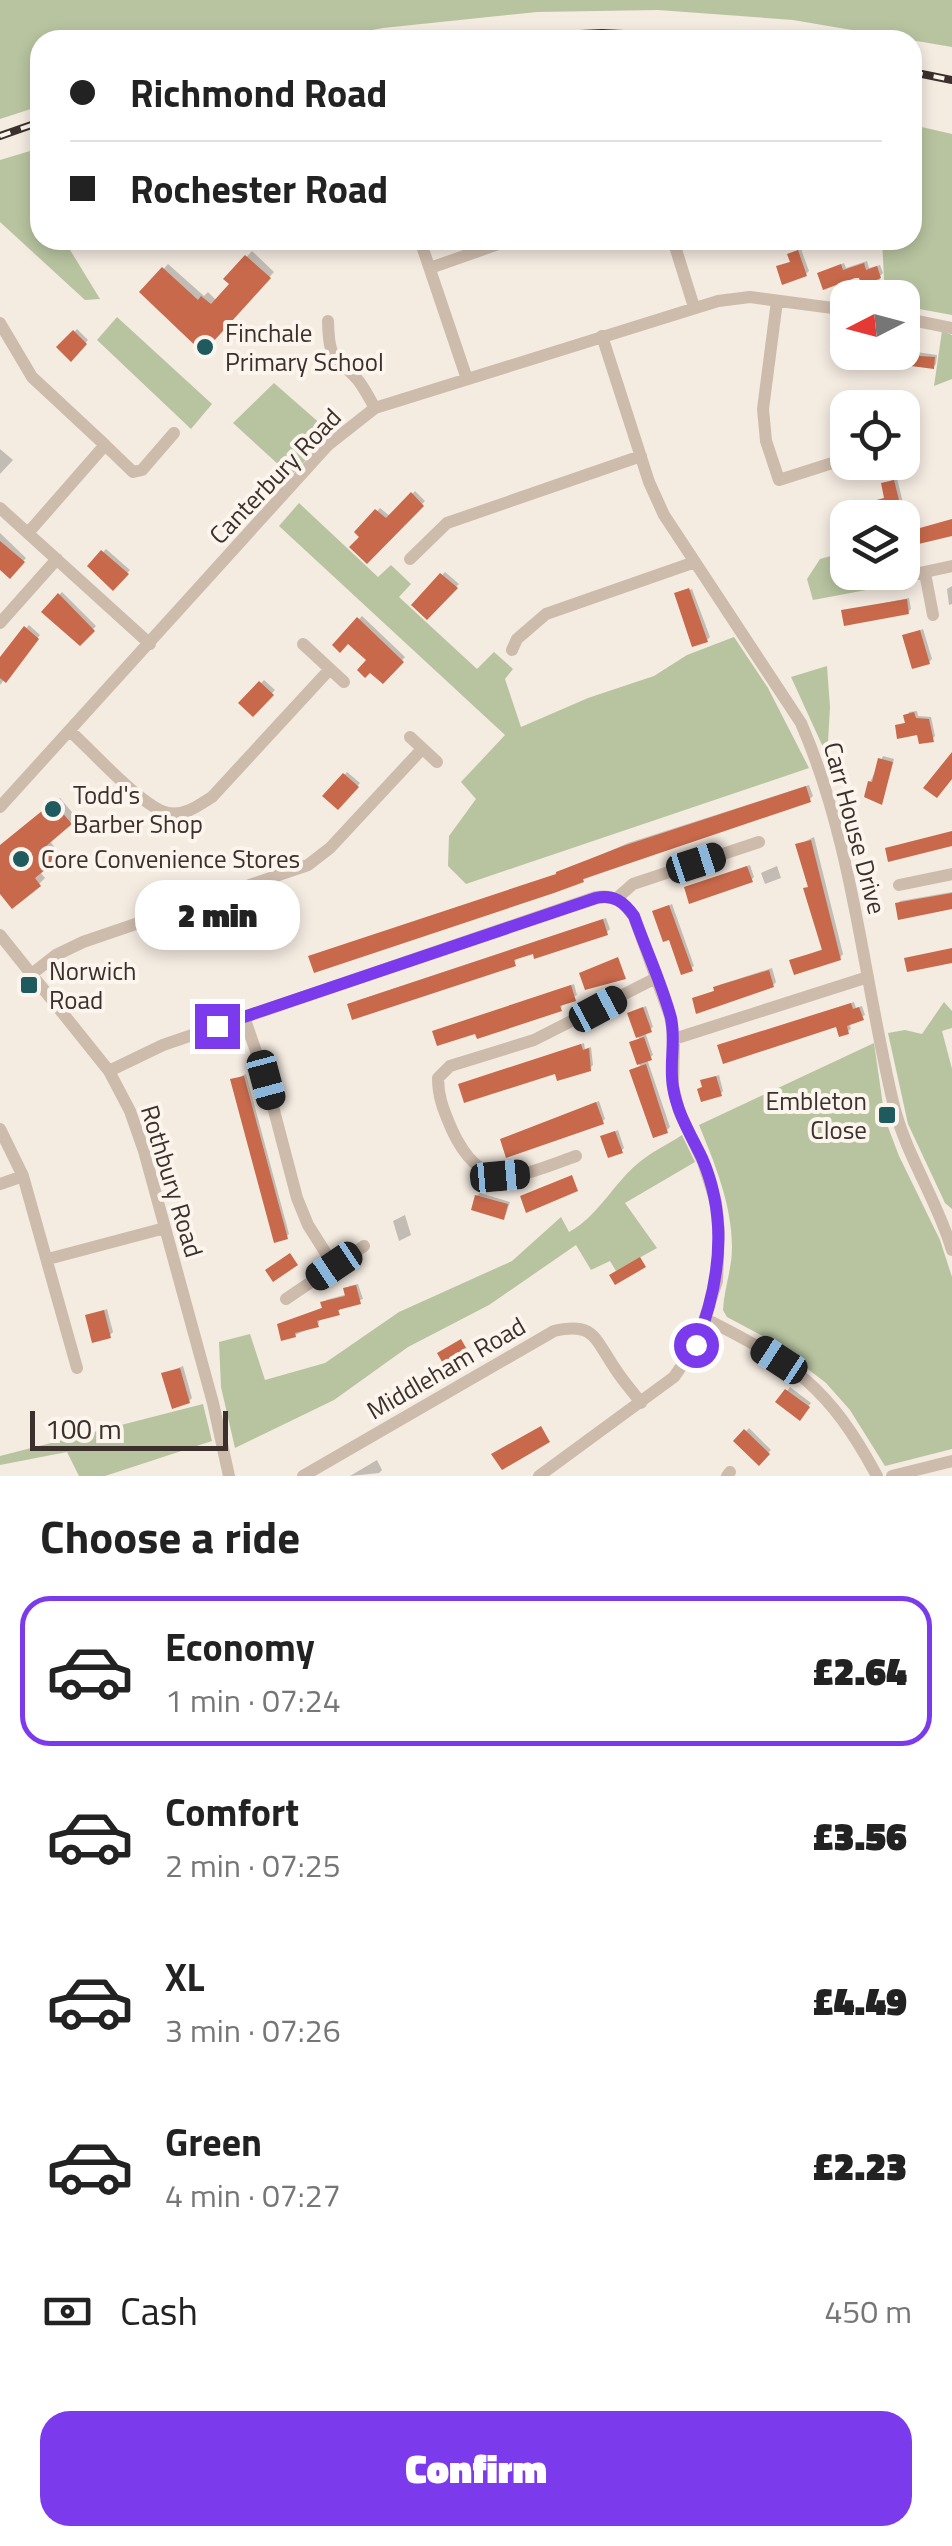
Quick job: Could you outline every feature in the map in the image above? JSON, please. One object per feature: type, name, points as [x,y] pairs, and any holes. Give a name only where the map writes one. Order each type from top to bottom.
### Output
[{"type":"street","points":[[424,250],[467,379]]},
{"type":"street","points":[[430,268],[481,250]]},
{"type":"street","points":[[675,250],[694,307]]},
{"type":"street","name":"Canterbury Road","points":[[0,807],[328,445],[375,408],[694,307],[750,298],[830,307]]},
{"type":"street","points":[[777,300],[763,409],[766,441],[779,480],[830,464]]},
{"type":"street","points":[[328,321],[328,341],[334,357],[360,382],[375,408]]},
{"type":"street","points":[[920,322],[952,328]]},
{"type":"street","points":[[0,323],[32,376],[132,472],[142,470],[174,433]]},
{"type":"street","name":"Carr House Drive","points":[[602,336],[640,456],[664,515],[792,710],[816,758],[831,809],[899,1125],[952,1250]]},
{"type":"street","points":[[28,533],[105,445]]},
{"type":"street","points":[[410,559],[447,522],[640,456]]},
{"type":"street","points":[[0,508],[150,644]]},
{"type":"street","points":[[0,623],[56,559]]},
{"type":"street","points":[[512,650],[517,639],[546,614],[695,562]]},
{"type":"street","points":[[920,573],[952,566]]},
{"type":"street","points":[[925,572],[933,615]]},
{"type":"street","points":[[302,644],[344,682]]},
{"type":"street","points":[[70,731],[150,805],[168,813],[189,812],[212,797],[330,670]]},
{"type":"street","points":[[410,737],[436,762]]},
{"type":"street","points":[[33,973],[82,942],[308,865],[330,848],[422,749]]},
{"type":"street","points":[[616,898],[634,884],[759,842]]},
{"type":"street","points":[[899,885],[952,874]]},
{"type":"street","points":[[109,1071],[162,1044],[596,898],[616,898],[634,916],[670,1016],[674,1040],[672,1086],[679,1111],[704,1162],[718,1222],[718,1270],[696,1345],[674,1377],[546,1475]]},
{"type":"street","name":"Rothbury Road","points":[[0,935],[109,1071],[130,1111],[229,1476]]},
{"type":"street","points":[[674,1040],[868,976]]},
{"type":"street","points":[[576,1156],[524,1174],[500,1176],[478,1170],[462,1150],[438,1098],[438,1078],[450,1066],[534,1040],[656,978]]},
{"type":"street","points":[[244,1018],[266,1080],[297,1198],[308,1225],[334,1266]]},
{"type":"street","points":[[0,1129],[23,1176],[77,1368]]},
{"type":"street","points":[[0,1184],[23,1176]]},
{"type":"street","points":[[48,1259],[164,1228]]},
{"type":"street","points":[[286,1299],[364,1246]]},
{"type":"street","points":[[706,1319],[751,1342],[807,1379],[852,1429],[876,1476]]},
{"type":"street","name":"Middleham Road","points":[[303,1476],[554,1331],[582,1328],[596,1336],[641,1403]]},
{"type":"street","points":[[892,1476],[920,1473],[952,1462]]},
{"type":"green space","points":[[0,0],[952,0],[952,47],[922,42],[922,30],[852,30],[793,20],[658,10],[537,12],[372,30],[30,30],[30,109],[0,119]]},
{"type":"green space","points":[[922,127],[952,134],[952,315],[920,309],[920,280],[884,280],[883,250],[922,250]]},
{"type":"green space","points":[[30,151],[30,250],[0,222],[0,160]]},
{"type":"green space","points":[[31,250],[70,250],[100,299],[85,300]]},
{"type":"green space","points":[[117,317],[212,404],[191,429],[97,340]]},
{"type":"green space","points":[[942,331],[952,335],[952,379],[934,386]]},
{"type":"green space","points":[[274,383],[331,433],[291,476],[233,423]]},
{"type":"green space","points":[[299,503],[378,577],[391,565],[411,584],[399,597],[477,669],[494,652],[513,669],[505,679],[521,727],[588,698],[654,676],[687,655],[734,637],[768,688],[809,768],[466,884],[448,866],[449,836],[476,799],[461,782],[505,735],[279,526]]},
{"type":"green space","points":[[830,556],[830,590],[866,590],[813,600],[807,579],[820,559]]},
{"type":"green space","points":[[827,666],[830,707],[828,742],[823,747],[791,677]]},
{"type":"green space","points":[[944,1002],[952,1011],[952,1028],[942,1031],[952,1069],[952,1209],[945,1203],[908,1124],[888,1033],[905,1030],[922,1034]]},
{"type":"green space","points":[[874,1043],[885,1119],[940,1240],[952,1277],[952,1449],[885,1466],[850,1410],[826,1383],[770,1340],[727,1317],[723,1310],[732,1255],[731,1231],[722,1185],[699,1125]]},
{"type":"green space","points":[[682,1135],[695,1162],[625,1203],[657,1248],[616,1271],[610,1261],[591,1270],[576,1245],[489,1305],[408,1347],[334,1400],[235,1448],[221,1387],[219,1342],[250,1334],[265,1380],[325,1363],[399,1312],[512,1261],[561,1217],[569,1232],[579,1226],[636,1165]]},
{"type":"green space","points":[[203,1404],[212,1441],[105,1476],[79,1476],[67,1452],[0,1465],[0,1456]]},
{"type":"building","points":[[798,250],[807,276],[782,285],[776,266],[790,262],[787,254]]},
{"type":"building","points":[[245,255],[271,278],[203,353],[139,292],[162,267],[198,300],[201,296],[211,304],[229,284],[223,279]]},
{"type":"building","points":[[864,263],[866,270],[877,266],[881,278],[830,280],[830,287],[823,290],[817,273],[841,264],[843,270]]},
{"type":"building","points":[[73,330],[87,344],[71,362],[56,347]]},
{"type":"building","points":[[920,356],[935,357],[934,369],[920,367]]},
{"type":"building","points":[[894,480],[899,500],[876,500],[884,498],[881,483]]},
{"type":"building","points":[[411,492],[424,506],[367,564],[349,547],[359,537],[354,532],[375,509],[386,518]]},
{"type":"building","points":[[952,519],[952,536],[920,544],[920,528]]},
{"type":"building","points":[[0,541],[25,562],[10,579],[0,570]]},
{"type":"building","points":[[101,550],[129,574],[113,591],[87,566]]},
{"type":"building","points":[[440,573],[458,588],[427,620],[411,605]]},
{"type":"building","points":[[689,588],[708,642],[692,647],[674,593]]},
{"type":"building","points":[[58,593],[95,631],[80,646],[41,612]]},
{"type":"building","points":[[907,599],[909,614],[844,626],[841,610]]},
{"type":"building","points":[[357,617],[404,662],[383,684],[370,673],[365,678],[357,670],[366,660],[348,644],[340,653],[332,645]]},
{"type":"building","points":[[24,626],[39,639],[6,683],[0,678],[0,657]]},
{"type":"building","points":[[920,630],[930,664],[912,669],[902,635]]},
{"type":"building","points":[[259,681],[274,695],[253,717],[238,703]]},
{"type":"building","points":[[914,712],[916,718],[929,719],[934,742],[919,744],[917,735],[897,739],[895,725],[905,723],[903,715]]},
{"type":"building","points":[[952,752],[952,779],[937,798],[923,788]]},
{"type":"building","points":[[878,758],[893,762],[882,805],[864,797]]},
{"type":"building","points":[[343,773],[359,787],[338,810],[322,796]]},
{"type":"building","points":[[806,786],[811,802],[314,973],[308,956]]},
{"type":"building","points":[[53,802],[72,824],[45,847],[56,861],[35,878],[41,886],[12,909],[0,894],[0,845]]},
{"type":"building","points":[[952,831],[952,846],[888,862],[885,848]]},
{"type":"building","points":[[811,840],[841,960],[794,975],[789,960],[822,950],[803,888],[808,887],[795,844]]},
{"type":"building","points":[[747,866],[753,882],[689,904],[684,887]]},
{"type":"building","points":[[952,893],[952,909],[898,920],[895,903]]},
{"type":"building","points":[[669,905],[693,971],[681,975],[669,940],[663,942],[652,911]]},
{"type":"building","points":[[603,919],[608,935],[534,959],[533,954],[514,960],[516,966],[352,1020],[347,1004]]},
{"type":"building","points":[[952,948],[952,963],[907,972],[904,958]]},
{"type":"building","points":[[618,957],[626,979],[585,990],[579,973]]},
{"type":"building","points":[[769,970],[774,987],[696,1014],[692,998],[714,991],[713,987]]},
{"type":"building","points":[[571,985],[576,1001],[560,1006],[562,1011],[477,1039],[475,1034],[437,1046],[432,1031]]},
{"type":"building","points":[[851,1003],[853,1009],[859,1007],[864,1020],[847,1026],[849,1034],[839,1037],[836,1027],[723,1064],[717,1045]]},
{"type":"building","points":[[643,1007],[652,1032],[636,1038],[627,1013]]},
{"type":"building","points":[[644,1037],[652,1060],[637,1065],[629,1042]]},
{"type":"building","points":[[581,1044],[583,1050],[589,1048],[591,1071],[557,1081],[555,1074],[464,1103],[458,1084]]},
{"type":"building","points":[[646,1064],[668,1133],[653,1138],[629,1070]]},
{"type":"building","points":[[244,1076],[288,1239],[274,1243],[230,1079]]},
{"type":"building","points":[[716,1076],[722,1096],[701,1102],[697,1089],[702,1087],[700,1080]]},
{"type":"building","points":[[596,1102],[604,1124],[506,1158],[500,1139]]},
{"type":"building","points":[[615,1131],[623,1153],[608,1158],[600,1136]]},
{"type":"building","points":[[572,1175],[578,1191],[526,1213],[520,1196]]},
{"type":"building","points":[[475,1195],[508,1204],[504,1220],[471,1210]]},
{"type":"building","points":[[290,1253],[298,1265],[273,1282],[265,1270]]},
{"type":"building","points":[[640,1257],[646,1267],[615,1285],[609,1275]]},
{"type":"building","points":[[356,1285],[361,1304],[338,1310],[340,1315],[317,1321],[319,1327],[281,1341],[277,1324],[322,1308],[320,1302],[345,1296],[343,1288]]},
{"type":"building","points":[[104,1310],[111,1338],[92,1343],[85,1315]]},
{"type":"building","points":[[461,1339],[469,1353],[445,1367],[437,1353]]},
{"type":"building","points":[[180,1368],[190,1403],[172,1409],[161,1373]]},
{"type":"building","points":[[785,1389],[810,1407],[800,1421],[775,1402]]},
{"type":"building","points":[[541,1426],[550,1442],[502,1470],[491,1454]]},
{"type":"building","points":[[744,1429],[770,1454],[759,1466],[733,1441]]},
{"type":"railway","points":[[922,74],[952,80]]},
{"type":"railway","points":[[0,136],[30,126]]},
{"type":"place","name":"Finchale Primary School","points":[[205,347]]},
{"type":"place","name":"Todd's Barber Shop","points":[[53,809]]},
{"type":"place","name":"Core Convenience Stores","points":[[21,859]]},
{"type":"place","name":"Norwich Road","points":[[29,985]]},
{"type":"place","name":"Embleton Close","points":[[887,1115]]},
{"type":"route","points":[[217,1026],[596,898],[616,898],[634,916],[670,1016],[674,1040],[672,1086],[679,1111],[704,1162],[716,1203],[720,1259],[717,1282],[696,1345]]}]
